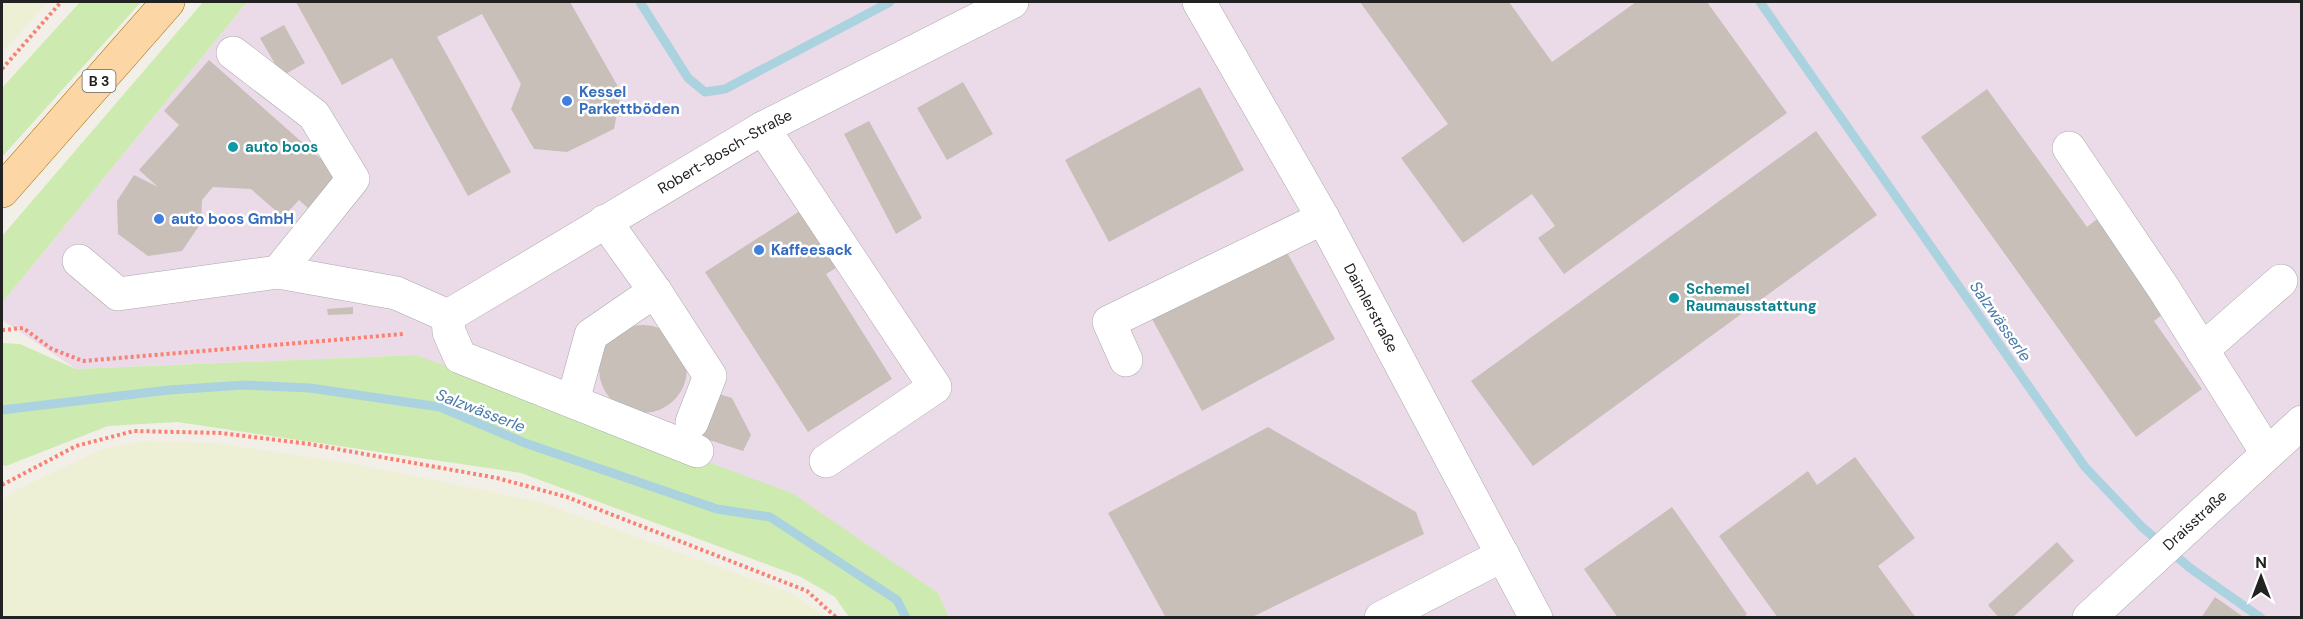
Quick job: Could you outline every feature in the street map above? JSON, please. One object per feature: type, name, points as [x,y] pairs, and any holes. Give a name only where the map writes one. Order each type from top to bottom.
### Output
[{"type":"main road","name":"B 3","points":[[2,191],[168,2]]},
{"type":"street","name":"Robert-Bosch-Straße","points":[[448,316],[763,128],[1012,2]]},
{"type":"street","name":"Daimlerstraße","points":[[1199,2],[1323,218],[1536,618]]},
{"type":"street","points":[[233,53],[314,115],[353,179],[279,272]]},
{"type":"street","points":[[763,128],[935,387],[826,461]]},
{"type":"street","points":[[2070,148],[2267,453]]},
{"type":"street","points":[[1126,360],[1110,322],[1323,218]]},
{"type":"street","points":[[79,261],[118,294],[279,272],[396,293],[448,316],[449,332],[460,357],[573,401],[694,437],[710,376],[655,291],[604,221]]},
{"type":"street","points":[[2202,350],[2281,281]]},
{"type":"street","points":[[573,401],[591,335],[655,291]]},
{"type":"street","name":"Draisstraße","points":[[2089,618],[2301,422]]},
{"type":"street","points":[[1381,618],[1503,555]]},
{"type":"path","points":[[2,69],[61,2]]},
{"type":"path","points":[[2,330],[23,328],[52,350],[83,361],[105,361],[408,334],[448,316]]},
{"type":"path","points":[[2,485],[76,446],[134,431],[222,433],[309,444],[497,478],[567,497],[807,591],[837,618]]},
{"type":"shaded area","points":[[247,2],[2301,2],[2301,617],[949,617],[938,593],[416,355],[76,369],[2,320],[2,303]]},
{"type":"green space","points":[[2,2],[48,2],[2,53]]},
{"type":"green space","points":[[80,2],[141,2],[2,157],[2,88]]},
{"type":"green space","points":[[203,2],[247,2],[2,303],[2,236]]},
{"type":"green space","points":[[2,343],[20,344],[76,369],[416,355],[792,493],[938,593],[949,617],[849,617],[835,597],[801,577],[521,473],[177,422],[108,426],[6,466],[2,465]]},
{"type":"green space","points":[[143,441],[215,443],[351,463],[540,502],[791,593],[825,617],[2,617],[2,500],[18,489],[102,449]]},
{"type":"building","name":"Kessel Parkettböden","points":[[296,2],[570,2],[621,92],[614,129],[567,152],[534,149],[511,109],[521,84],[482,14],[437,37],[511,172],[468,196],[392,58],[342,85]]},
{"type":"building","points":[[1360,2],[1509,2],[1552,62],[1636,2],[1707,2],[1787,113],[1564,274],[1538,238],[1555,226],[1532,194],[1463,243],[1401,158],[1448,124]]},
{"type":"building","points":[[284,25],[305,63],[282,76],[260,38]]},
{"type":"building","name":"auto boos","points":[[209,60],[338,174],[308,208],[299,200],[283,217],[251,189],[213,187],[202,200],[201,223],[182,251],[148,256],[118,234],[117,201],[134,175],[158,187],[139,170],[179,125],[164,111]]},
{"type":"building","points":[[963,82],[993,134],[947,160],[917,108]]},
{"type":"building","points":[[1200,87],[1244,170],[1109,242],[1065,160]]},
{"type":"building","points":[[1987,89],[2087,227],[2102,215],[2170,309],[2154,321],[2202,389],[2136,437],[1921,137]]},
{"type":"building","points":[[869,121],[922,218],[896,234],[844,134]]},
{"type":"building","name":"Schemel Raumausstattung","points":[[1816,131],[1877,215],[1533,466],[1471,381]]},
{"type":"building","points":[[800,211],[836,268],[826,274],[892,379],[808,432],[705,272]]},
{"type":"building","points":[[1284,247],[1335,339],[1202,411],[1152,319]]},
{"type":"building","points":[[353,307],[353,314],[328,315],[327,309]]},
{"type":"building","points":[[643,325],[660,329],[674,338],[683,352],[687,369],[683,386],[674,400],[660,409],[643,413],[626,409],[612,400],[603,386],[599,369],[603,352],[612,338],[626,329]]},
{"type":"building","points":[[712,392],[732,398],[751,435],[743,451],[697,436]]},
{"type":"building","points":[[1268,427],[1416,512],[1424,534],[1250,618],[1166,618],[1108,513]]},
{"type":"building","points":[[1855,457],[1915,538],[1878,566],[1916,618],[1778,618],[1719,536],[1808,471],[1817,485]]},
{"type":"building","points":[[1672,507],[1747,614],[1743,618],[1618,618],[1584,569]]},
{"type":"building","points":[[2057,542],[2074,561],[2012,618],[1999,618],[1988,605]]},
{"type":"building","points":[[2215,597],[2245,618],[2201,618]]},
{"type":"waterway","name":"Salzwässerle","points":[[640,2],[688,78],[705,92],[725,89],[890,2]]},
{"type":"waterway","name":"Salzwässerle","points":[[1760,2],[2085,467],[2142,527],[2190,568],[2261,618]]},
{"type":"waterway","name":"Salzwässerle","points":[[2,410],[169,390],[245,385],[310,388],[440,407],[525,443],[717,509],[770,517],[897,600],[906,618]]},
{"type":"place","name":"Kessel Parkettböden","points":[[567,101]]},
{"type":"place","name":"auto boos","points":[[233,147]]},
{"type":"place","name":"auto boos GmbH","points":[[159,219]]},
{"type":"place","name":"Kaffeesack","points":[[759,250]]},
{"type":"place","name":"Schemel Raumausstattung","points":[[1674,298]]}]
